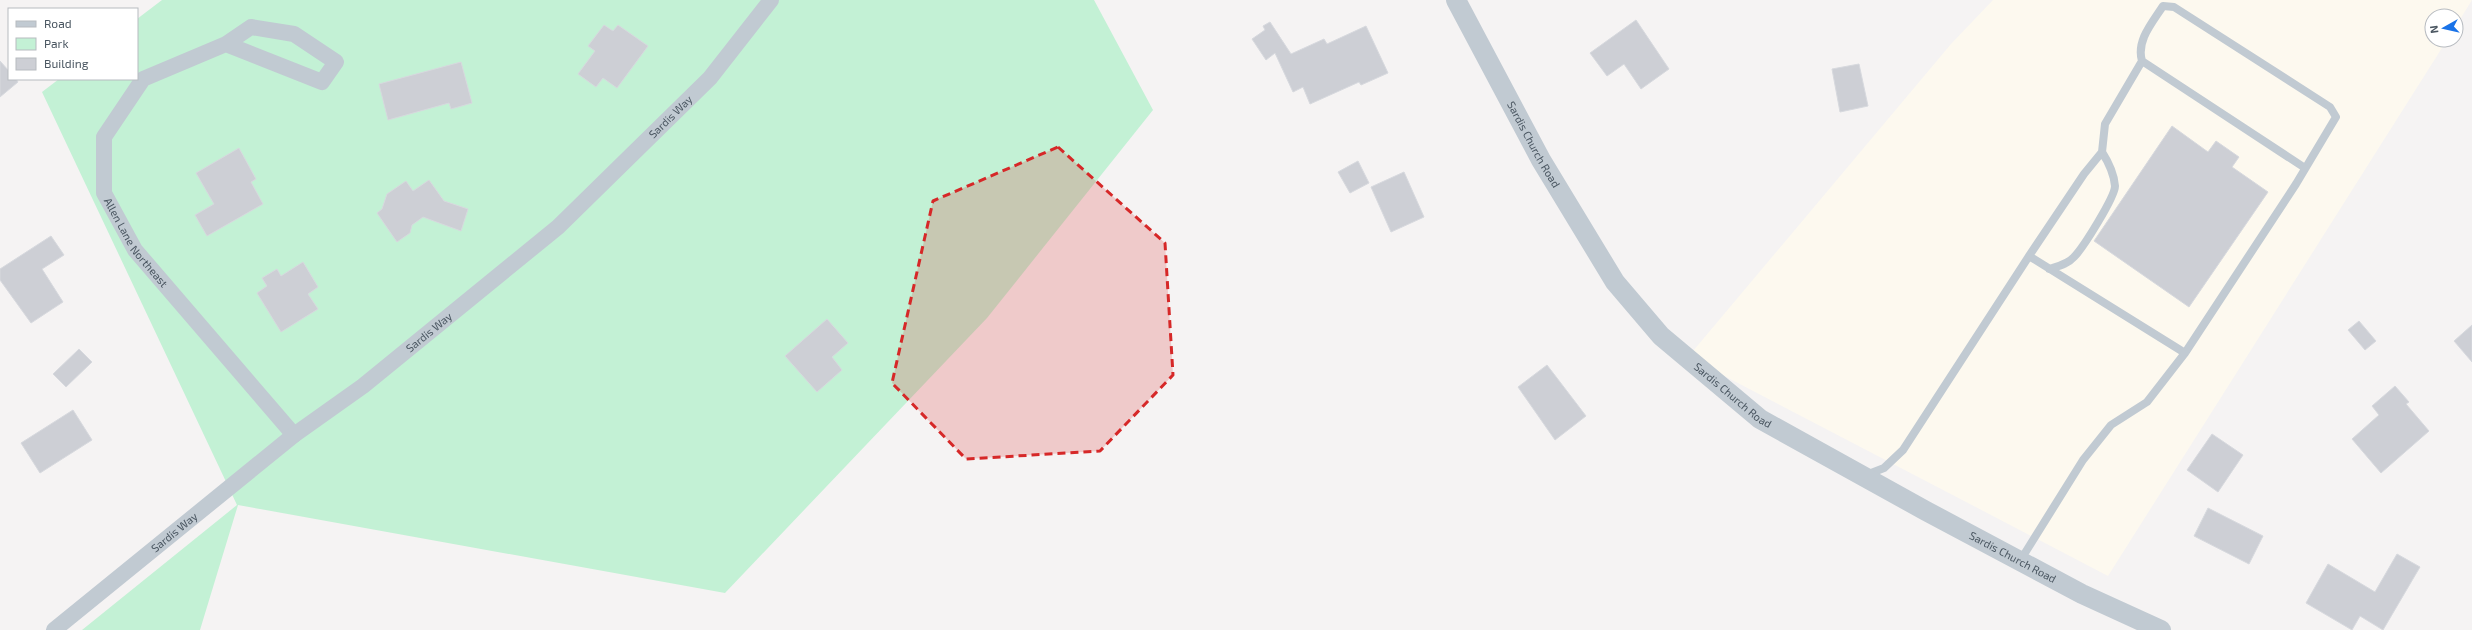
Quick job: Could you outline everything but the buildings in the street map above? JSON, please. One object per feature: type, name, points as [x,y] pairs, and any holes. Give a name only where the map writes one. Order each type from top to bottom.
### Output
[{"type":"street","name":"Sardis Way","points":[[54,630],[294,435],[362,386],[558,227],[710,78],[771,0]]},
{"type":"street","name":"Sardis Church Road","points":[[1456,0],[1541,160],[1615,282],[1661,336],[1760,419],[2082,594],[2161,630]]},
{"type":"street","name":"Allen Lane Northeast","points":[[226,44],[322,82],[336,62],[294,34],[251,27],[226,44],[143,79],[104,137],[104,193],[135,250],[294,435]]},
{"type":"lane","points":[[2020,561],[2083,460],[2111,425],[2147,402],[2185,353],[2305,168],[2336,117],[2330,106],[2174,7],[2163,6],[2147,31],[2139,50],[2142,61],[2305,168]]},
{"type":"lane","points":[[1863,476],[1884,468],[1903,450],[2029,256],[2088,169],[2102,152],[2105,124],[2142,61]]},
{"type":"lane","points":[[2049,269],[2062,265],[2074,258],[2109,204],[2115,188],[2111,166],[2102,152]]},
{"type":"lane","points":[[2029,256],[2185,353]]},
{"type":"highlighted area","points":[[1058,147],[1165,243],[1173,375],[1100,451],[966,459],[892,383],[933,201]]},
{"type":"shaded area","points":[[1993,0],[2472,0],[2464,13],[2464,8],[2424,8],[2424,48],[2442,48],[2108,576],[1688,357],[1951,44]]},
{"type":"green space","points":[[162,0],[1094,0],[1153,110],[987,318],[725,593],[238,505],[200,630],[82,630],[237,505],[42,92],[58,80],[138,80],[138,18]]}]
